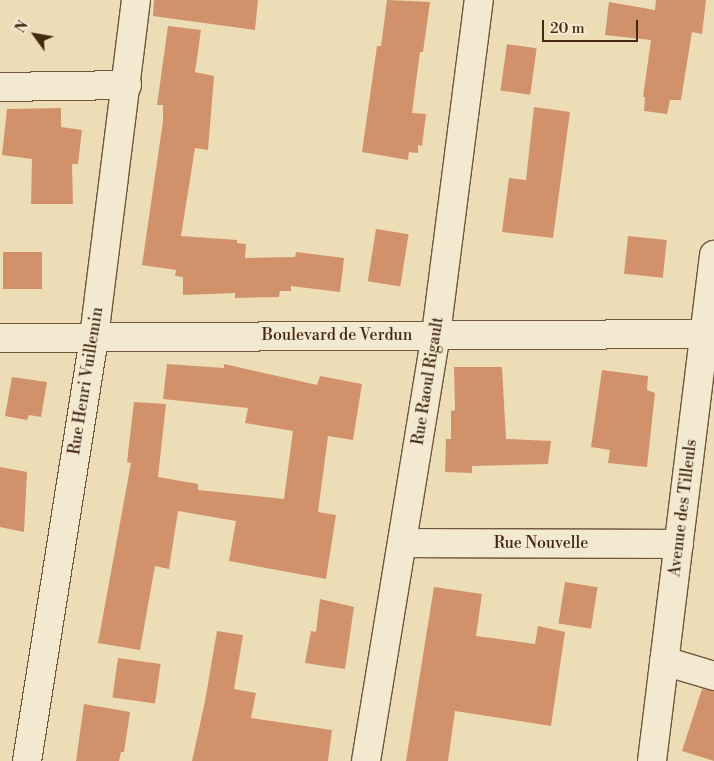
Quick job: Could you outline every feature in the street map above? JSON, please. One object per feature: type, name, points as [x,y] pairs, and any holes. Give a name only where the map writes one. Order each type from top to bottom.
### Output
[{"type":"street","name":"Rue Henri Vuillemin","points":[[27,761],[94,337],[127,85],[136,0]]},
{"type":"street","name":"Rue Raoul Rigault","points":[[366,761],[436,334],[479,0]]},
{"type":"street","points":[[0,87],[127,85]]},
{"type":"street","name":"Avenue des Tilleuls","points":[[652,761],[713,272]]},
{"type":"street","name":"Boulevard de Verdun","points":[[0,338],[436,334],[704,334]]},
{"type":"street","name":"Rue Nouvelle","points":[[403,543],[678,544]]},
{"type":"street","points":[[664,661],[714,676]]},
{"type":"building","points":[[154,0],[258,0],[255,30],[153,16]]},
{"type":"building","points":[[387,0],[430,2],[423,52],[420,52],[412,113],[426,114],[422,146],[418,145],[418,153],[409,152],[408,160],[362,152],[377,46],[381,46]]},
{"type":"building","points":[[656,0],[706,0],[702,34],[692,32],[681,100],[670,100],[667,114],[644,111],[645,97],[643,97],[651,40],[605,35],[609,2],[655,10]]},
{"type":"building","points":[[168,26],[201,30],[195,72],[214,76],[208,150],[195,148],[181,236],[237,240],[237,243],[246,244],[245,258],[295,257],[296,252],[344,258],[340,292],[291,286],[291,291],[280,291],[279,297],[235,298],[235,293],[183,295],[183,277],[175,276],[176,270],[142,265],[163,121],[163,105],[157,105]]},
{"type":"building","points":[[507,44],[537,48],[530,95],[500,91]]},
{"type":"building","points":[[534,107],[570,112],[553,238],[502,232],[509,178],[526,180]]},
{"type":"building","points":[[61,108],[61,127],[82,130],[78,164],[72,164],[73,204],[31,204],[32,159],[2,155],[7,109]]},
{"type":"building","points":[[376,229],[409,234],[400,287],[368,281]]},
{"type":"building","points":[[628,236],[667,240],[663,278],[624,274]]},
{"type":"building","points":[[3,252],[42,252],[42,289],[3,289]]},
{"type":"building","points":[[167,364],[224,368],[224,364],[317,385],[320,376],[362,384],[353,440],[328,436],[318,512],[336,515],[326,579],[229,561],[236,521],[178,511],[169,569],[155,566],[140,650],[98,643],[131,463],[127,462],[134,402],[166,404],[158,477],[198,484],[198,490],[284,499],[293,431],[245,423],[248,408],[163,399]]},
{"type":"building","points":[[454,367],[502,367],[506,439],[551,441],[548,464],[472,466],[472,473],[445,472],[446,439],[451,439],[451,411],[455,410]]},
{"type":"building","points":[[602,370],[648,376],[647,390],[655,393],[647,467],[608,463],[610,450],[591,447]]},
{"type":"building","points":[[12,377],[47,382],[41,417],[29,415],[27,420],[5,416]]},
{"type":"building","points":[[0,467],[27,472],[24,532],[0,527]]},
{"type":"building","points":[[565,582],[598,587],[591,629],[558,623]]},
{"type":"building","points":[[434,587],[482,594],[476,636],[535,644],[538,626],[565,632],[551,726],[455,711],[448,761],[406,761]]},
{"type":"building","points":[[320,599],[354,607],[345,669],[305,663],[311,631],[316,632]]},
{"type":"building","points":[[217,631],[243,635],[234,689],[256,693],[251,718],[332,730],[328,761],[192,761]]},
{"type":"building","points":[[118,658],[161,664],[155,704],[112,698]]},
{"type":"building","points":[[702,689],[714,691],[714,761],[682,751]]},
{"type":"building","points":[[84,704],[130,712],[124,752],[121,752],[119,761],[76,761]]}]
